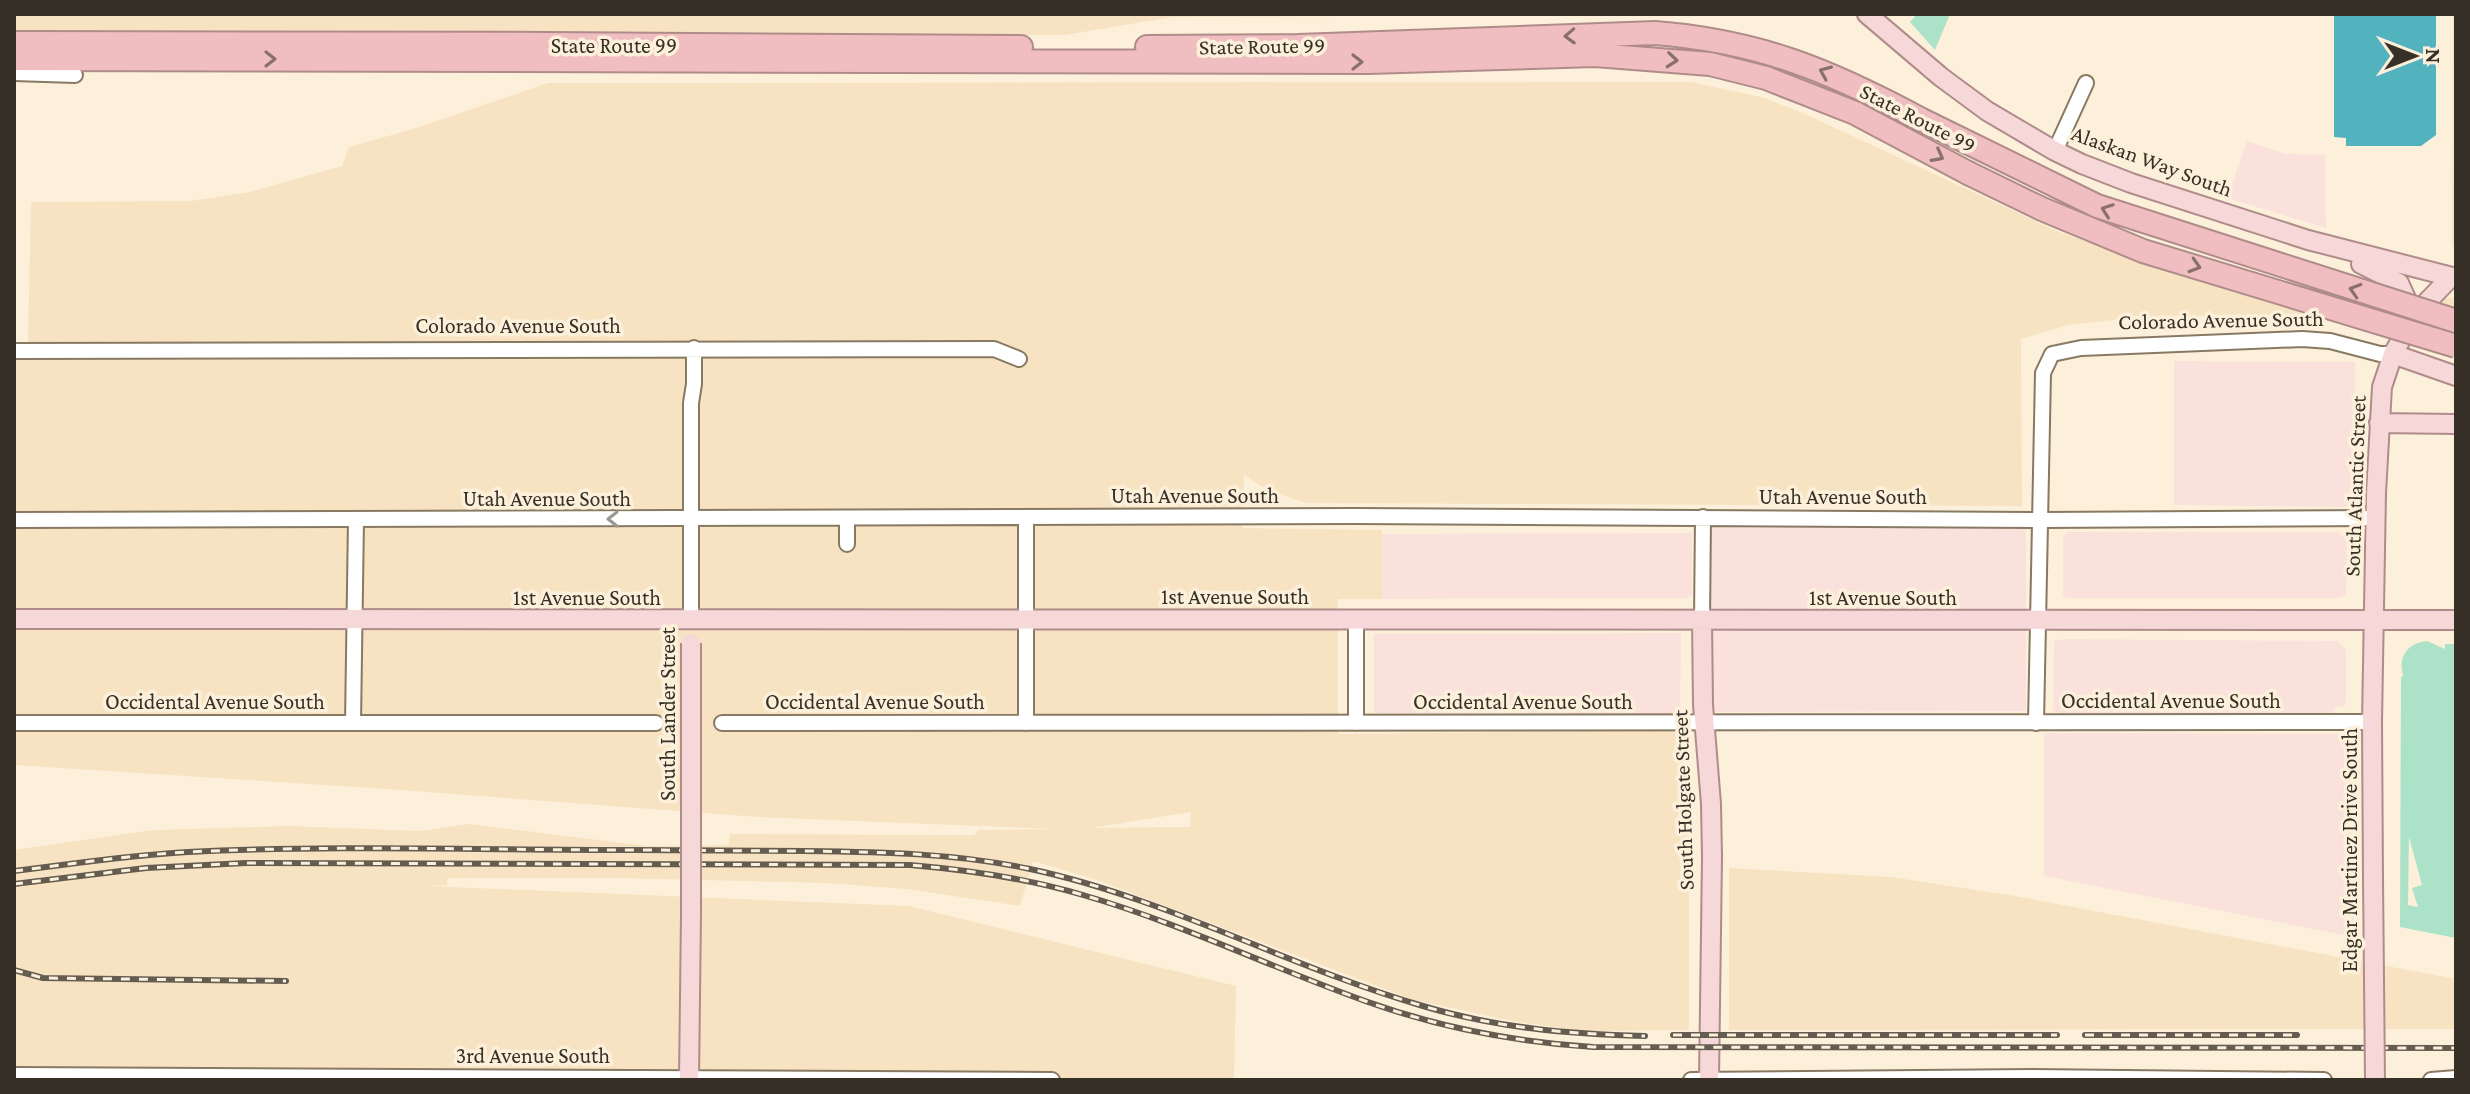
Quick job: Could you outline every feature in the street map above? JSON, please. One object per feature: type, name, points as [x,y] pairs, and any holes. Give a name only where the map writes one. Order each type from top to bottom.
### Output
[{"type":"highway","name":"State Route 99","points":[[14,59],[583,46],[1283,46],[1655,33],[1736,43],[1800,61],[1871,92],[2097,206],[2456,321]]},
{"type":"highway","name":"State Route 99","points":[[14,43],[1368,62],[1595,55],[1666,59],[1742,71],[1841,107],[2042,209],[2143,251],[2456,346]]},
{"type":"main road","name":"Alaskan Way South","points":[[1867,14],[1941,77],[1987,111],[2055,151],[2131,183],[2308,240],[2453,278]]},
{"type":"main road","points":[[2308,240],[2399,283],[2416,316]]},
{"type":"main road","name":"South Atlantic Street","points":[[2375,621],[2379,423],[2384,373],[2416,316],[2453,278]]},
{"type":"main road","points":[[2393,354],[2456,376]]},
{"type":"main road","points":[[2379,423],[2456,424]]},
{"type":"main road","name":"1st Avenue South","points":[[14,619],[2456,620]]},
{"type":"main road","name":"South Lander Street","points":[[689,1079],[691,621]]},
{"type":"main road","name":"South Holgate Street","points":[[1702,621],[1712,857],[1709,1080]]},
{"type":"main road","name":"Edgar Martinez Drive South","points":[[2375,621],[2372,722],[2375,1080]]},
{"type":"street","points":[[14,73],[75,75]]},
{"type":"street","points":[[2055,151],[2086,83]]},
{"type":"street","name":"Colorado Avenue South","points":[[2042,520],[2043,373],[2055,352],[2072,348],[2302,339],[2330,341],[2380,354],[2393,354]]},
{"type":"street","name":"South Lander Street","points":[[691,621],[694,348]]},
{"type":"street","name":"Colorado Avenue South","points":[[14,351],[994,349],[1019,359]]},
{"type":"street","name":"Utah Avenue South","points":[[14,520],[1356,516],[2042,520],[2376,518]]},
{"type":"street","name":"South Holgate Street","points":[[1702,621],[1703,517]]},
{"type":"street","points":[[353,723],[356,519]]},
{"type":"street","points":[[847,519],[847,544]]},
{"type":"street","points":[[1026,519],[1026,723]]},
{"type":"street","points":[[2036,723],[2042,520]]},
{"type":"street","points":[[1356,620],[1356,723]]},
{"type":"street","name":"Occidental Avenue South","points":[[722,723],[2372,722]]},
{"type":"street","name":"Occidental Avenue South","points":[[14,723],[656,723]]},
{"type":"street","name":"3rd Avenue South","points":[[14,1075],[1052,1080]]},
{"type":"street","points":[[1691,1080],[2032,1077],[2324,1080]]},
{"type":"street","points":[[2431,1080],[2456,1078]]},
{"type":"shaded area","points":[[2453,14],[2456,14],[2456,248],[2452,246]]},
{"type":"shaded area","points":[[14,16],[1347,16],[1172,17],[1065,35],[14,35]]},
{"type":"shaded area","points":[[1691,82],[1765,98],[1803,113],[2057,231],[2172,273],[2239,292],[2456,298],[2456,310],[2424,307],[2319,315],[2150,316],[2068,325],[2021,339],[2022,506],[1306,503],[1269,491],[1244,475],[1243,528],[1382,530],[1382,599],[1338,599],[1338,734],[1683,730],[1689,740],[1689,1030],[1584,1031],[1512,1021],[1414,1000],[1097,880],[1033,861],[1020,906],[907,889],[826,883],[456,878],[447,879],[447,885],[427,886],[909,906],[1236,986],[1234,1080],[14,1080],[14,850],[153,830],[289,826],[420,831],[469,824],[648,846],[729,845],[730,834],[974,835],[978,830],[1054,829],[758,817],[14,765],[14,359],[28,341],[31,202],[191,201],[250,192],[342,166],[349,147],[413,129],[548,83]],"holes":[[[1191,812],[1190,827],[1091,828]]]},
{"type":"shaded area","points":[[2247,141],[2286,154],[2325,155],[2326,228],[2227,198]]},
{"type":"shaded area","points":[[2174,361],[2355,362],[2355,507],[2174,505]]},
{"type":"shaded area","points":[[2026,526],[2026,711],[1710,712],[1709,527]]},
{"type":"shaded area","points":[[2067,532],[2339,532],[2347,542],[2346,594],[2341,598],[2066,598],[2063,596],[2063,537]]},
{"type":"shaded area","points":[[1692,533],[1692,596],[1685,598],[1382,599],[1382,534]]},
{"type":"shaded area","points":[[1681,633],[1680,714],[1374,713],[1374,634]]},
{"type":"shaded area","points":[[2054,641],[2338,641],[2346,650],[2346,702],[2344,706],[2335,707],[2334,717],[2073,717],[2053,711]]},
{"type":"shaded area","points":[[2044,733],[2347,734],[2360,833],[2359,938],[2044,876]]},
{"type":"shaded area","points":[[1729,868],[1891,877],[2015,896],[2456,979],[2456,1029],[1729,1030]]},
{"type":"green space","points":[[1917,14],[1950,14],[1935,50],[1910,22]]},
{"type":"green space","points":[[2427,641],[2445,649],[2445,644],[2456,644],[2456,938],[2400,927],[2401,677],[2403,657],[2409,648]],"holes":[[[2409,837],[2422,885],[2412,888],[2418,907],[2408,905]]]},
{"type":"water","points":[[2334,14],[2436,14],[2436,135],[2421,146],[2346,146],[2346,138],[2334,137]]},
{"type":"railway","points":[[14,871],[166,853],[298,849],[805,851],[946,857],[1030,869],[1130,897],[1373,990],[1450,1014],[1533,1028],[1645,1036]]},
{"type":"railway","points":[[14,884],[146,868],[246,863],[910,865],[997,876],[1083,895],[1155,919],[1395,1011],[1451,1026],[1536,1042],[1593,1047],[2456,1048]]},
{"type":"railway","points":[[14,970],[43,978],[286,981]]},
{"type":"railway","points":[[1673,1035],[2057,1035]]},
{"type":"railway","points":[[2085,1035],[2297,1035]]}]
